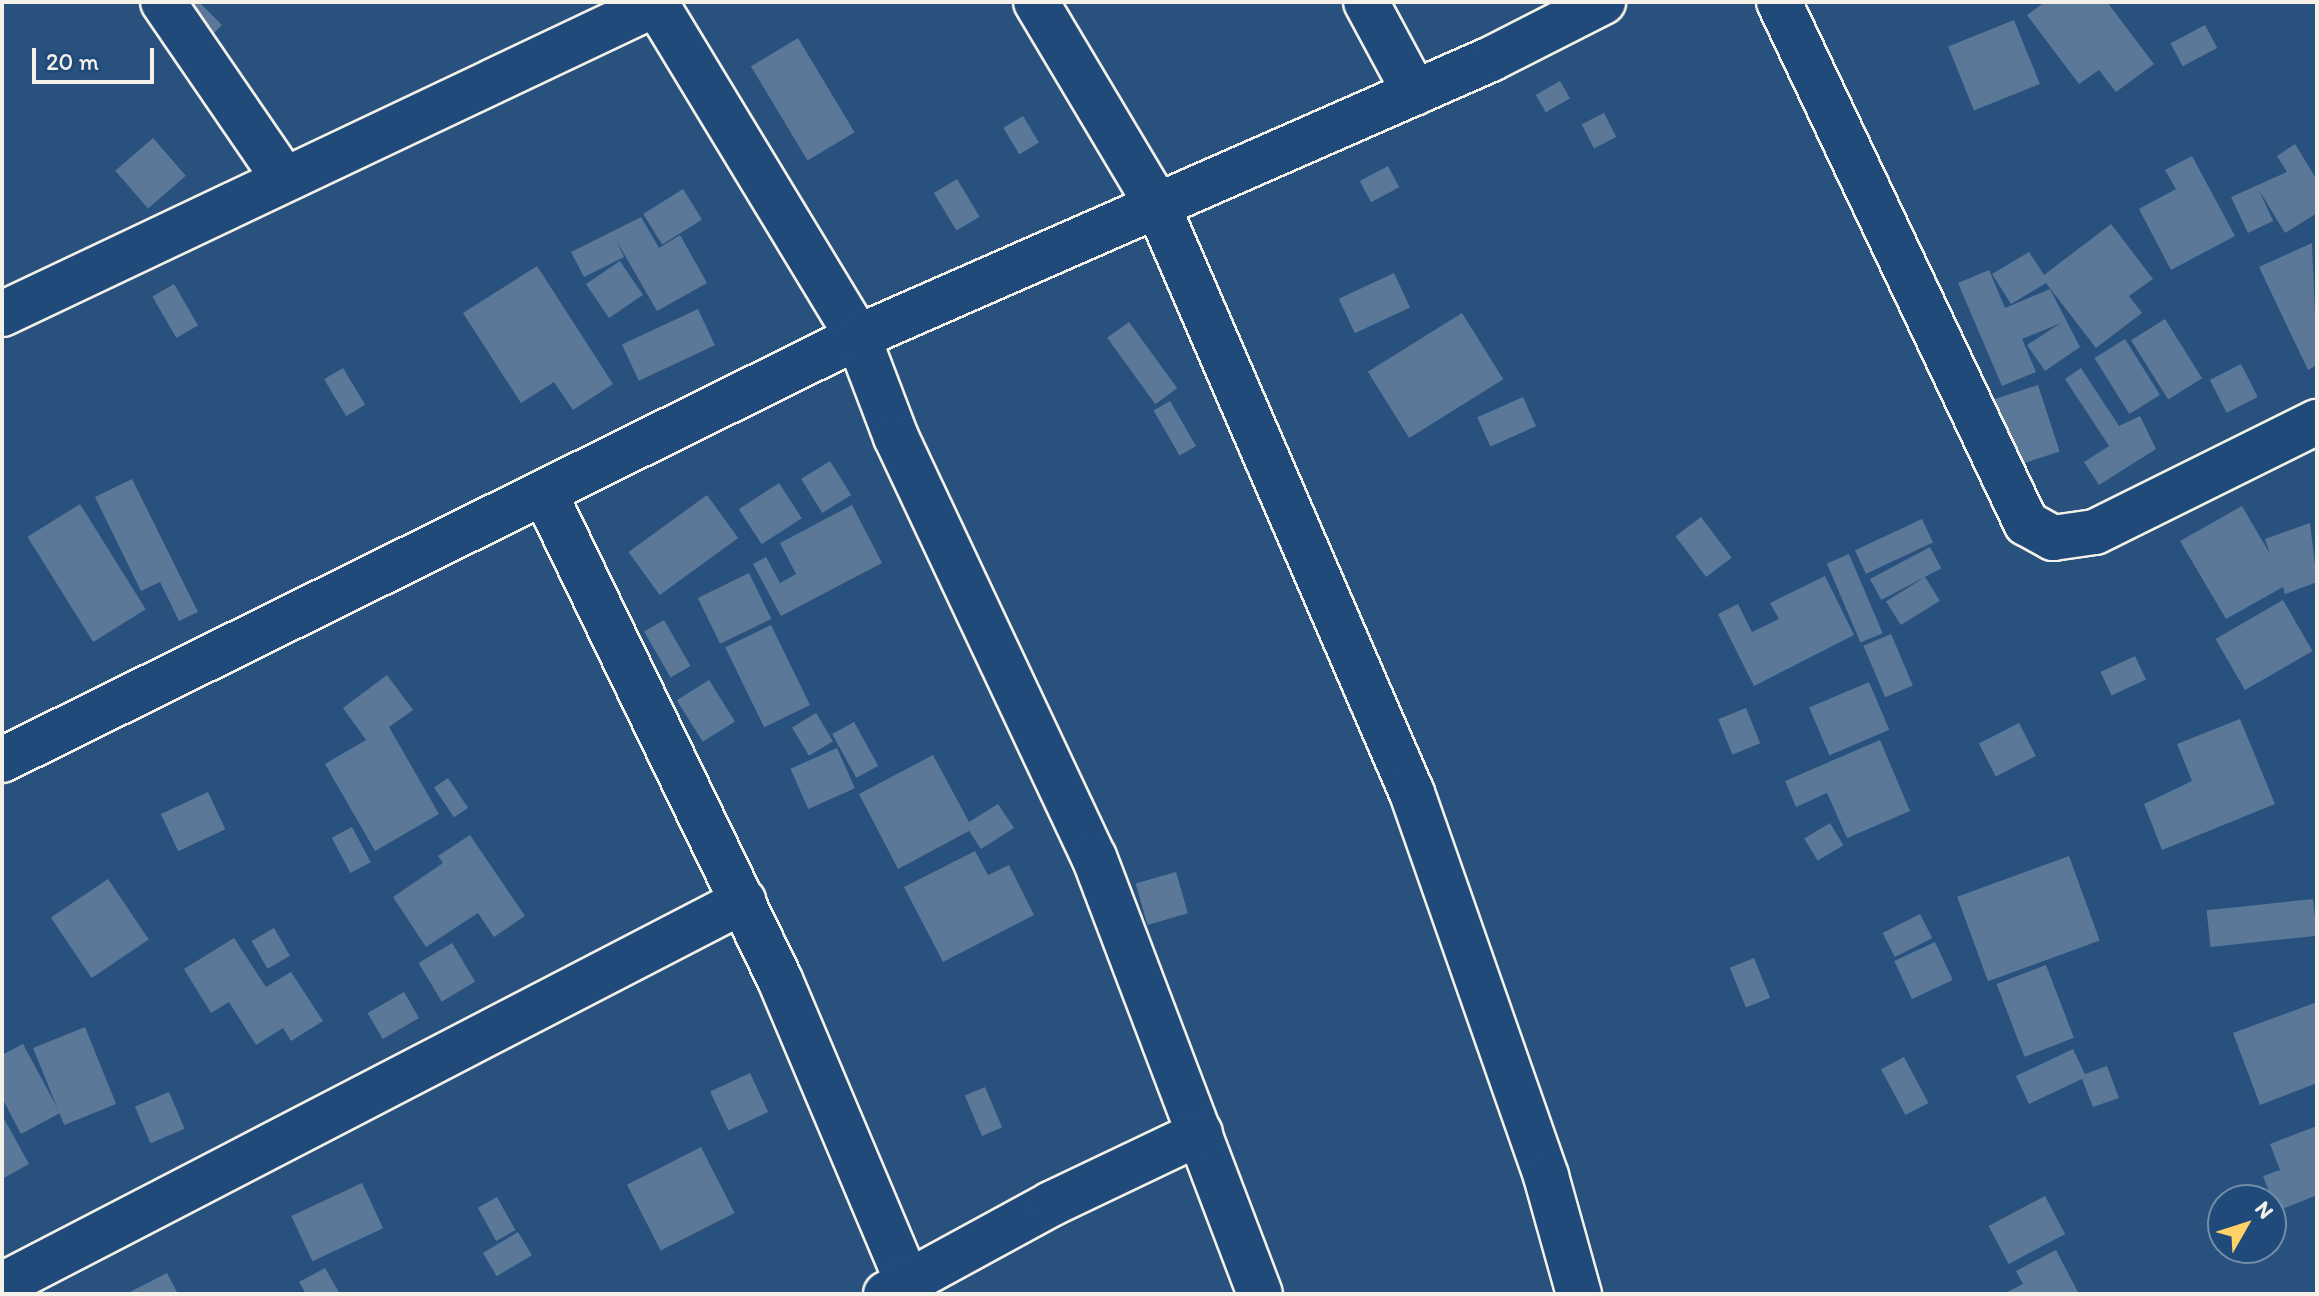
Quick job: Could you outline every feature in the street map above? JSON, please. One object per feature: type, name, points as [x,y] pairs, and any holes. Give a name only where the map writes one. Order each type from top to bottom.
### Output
[{"type":"street","points":[[163,2],[284,179]]},
{"type":"street","points":[[1036,2],[1158,207],[1412,793],[1546,1176],[1579,1294]]},
{"type":"street","points":[[1366,2],[1415,93]]},
{"type":"street","points":[[2,760],[858,337],[1415,93],[1603,2]]},
{"type":"street","points":[[1779,2],[2026,523],[2053,538],[2095,532],[2317,422]]},
{"type":"street","points":[[2,314],[656,3],[858,337],[896,437],[1094,857],[1260,1294]]},
{"type":"street","points":[[545,494],[743,901],[897,1288],[1200,1133]]},
{"type":"street","points":[[2,1285],[743,901]]},
{"type":"building","points":[[174,2],[199,2],[222,25],[194,53]]},
{"type":"building","points":[[2045,2],[2107,2],[2154,64],[2116,92],[2099,70],[2079,84],[2027,15]]},
{"type":"building","points":[[2014,20],[2040,84],[1974,111],[1948,47]]},
{"type":"building","points":[[2205,25],[2217,48],[2183,66],[2171,43]]},
{"type":"building","points":[[798,38],[855,132],[808,161],[751,66]]},
{"type":"building","points":[[1560,81],[1570,98],[1546,112],[1536,95]]},
{"type":"building","points":[[1604,113],[1616,137],[1594,148],[1582,124]]},
{"type":"building","points":[[1023,116],[1039,143],[1019,154],[1003,128]]},
{"type":"building","points":[[153,138],[186,176],[148,209],[115,171]]},
{"type":"building","points":[[2295,144],[2317,180],[2317,213],[2285,233],[2259,190],[2273,221],[2248,233],[2231,197],[2287,172],[2277,156]]},
{"type":"building","points":[[2192,156],[2235,236],[2171,270],[2139,209],[2176,189],[2165,170]]},
{"type":"building","points":[[1388,166],[1399,187],[1371,202],[1360,181]]},
{"type":"building","points":[[957,179],[980,217],[957,231],[934,193]]},
{"type":"building","points":[[683,189],[702,220],[662,244],[643,214]]},
{"type":"building","points":[[641,217],[659,248],[680,235],[707,283],[657,311],[616,240],[624,257],[584,277],[571,252]]},
{"type":"building","points":[[2111,224],[2153,279],[2129,296],[2142,313],[2096,348],[2046,283],[2011,304],[1992,274],[2029,252],[2044,275]]},
{"type":"building","points":[[2312,243],[2317,365],[2308,370],[2259,267]]},
{"type":"building","points":[[620,261],[643,295],[609,318],[586,284]]},
{"type":"building","points":[[537,266],[613,384],[573,410],[554,382],[521,403],[463,313]]},
{"type":"building","points":[[1989,270],[2005,308],[2050,289],[2080,347],[2045,371],[2027,345],[2061,323],[2022,339],[2036,372],[2002,386],[1958,283]]},
{"type":"building","points":[[1394,273],[1410,307],[1355,333],[1339,299]]},
{"type":"building","points":[[174,284],[198,326],[176,338],[152,296]]},
{"type":"building","points":[[698,309],[715,345],[639,381],[622,344]]},
{"type":"building","points":[[1462,313],[1503,379],[1409,438],[1368,372]]},
{"type":"building","points":[[2165,319],[2202,378],[2168,400],[2131,340]]},
{"type":"building","points":[[1129,322],[1177,388],[1155,404],[1107,338]]},
{"type":"building","points":[[2125,339],[2160,395],[2129,414],[2094,358]]},
{"type":"building","points":[[2241,364],[2258,397],[2227,413],[2210,380]]},
{"type":"building","points":[[343,368],[365,405],[346,416],[324,379]]},
{"type":"building","points":[[2081,368],[2119,426],[2140,416],[2156,449],[2099,485],[2084,462],[2109,446],[2065,379]]},
{"type":"building","points":[[2038,385],[2060,452],[2016,466],[1994,399]]},
{"type":"building","points":[[1523,397],[1536,426],[1490,447],[1477,417]]},
{"type":"building","points":[[1170,401],[1196,446],[1180,456],[1154,410]]},
{"type":"building","points":[[830,461],[851,495],[822,513],[801,479]]},
{"type":"building","points":[[132,479],[198,612],[179,621],[160,582],[141,591],[95,497]]},
{"type":"building","points":[[779,483],[802,518],[762,544],[739,509]]},
{"type":"building","points":[[707,495],[738,538],[660,595],[629,552]]},
{"type":"building","points":[[80,504],[146,609],[93,642],[27,537]]},
{"type":"building","points":[[852,505],[882,563],[781,616],[753,564],[766,557],[780,583],[796,574],[780,543]]},
{"type":"building","points":[[2242,506],[2270,554],[2265,539],[2310,523],[2317,582],[2285,594],[2283,587],[2226,619],[2180,541]]},
{"type":"building","points":[[1701,517],[1732,558],[1706,577],[1675,536]]},
{"type":"building","points":[[1922,519],[1933,543],[1866,574],[1855,550]]},
{"type":"building","points":[[1930,547],[1941,568],[1881,600],[1870,579]]},
{"type":"building","points":[[1849,554],[1883,633],[1861,643],[1827,563]]},
{"type":"building","points":[[749,573],[771,619],[720,644],[698,598]]},
{"type":"building","points":[[1825,576],[1854,635],[1754,686],[1718,614],[1738,604],[1752,632],[1779,619],[1770,603]]},
{"type":"building","points":[[1925,577],[1940,601],[1901,625],[1886,601]]},
{"type":"building","points":[[2283,600],[2312,651],[2245,690],[2215,639]]},
{"type":"building","points":[[664,620],[690,666],[671,677],[644,632]]},
{"type":"building","points":[[771,625],[810,705],[764,727],[725,647]]},
{"type":"building","points":[[1891,634],[1913,686],[1885,697],[1863,646]]},
{"type":"building","points":[[2135,656],[2146,680],[2112,696],[2101,672]]},
{"type":"building","points":[[387,675],[413,710],[389,727],[439,814],[375,851],[325,764],[366,740],[343,708]]},
{"type":"building","points":[[709,680],[735,722],[703,742],[677,700]]},
{"type":"building","points":[[1869,682],[1889,730],[1829,755],[1809,707]]},
{"type":"building","points":[[1746,708],[1760,743],[1732,754],[1718,719]]},
{"type":"building","points":[[816,713],[833,741],[809,756],[792,727]]},
{"type":"building","points":[[2240,719],[2275,804],[2162,850],[2144,804],[2192,781],[2177,744]]},
{"type":"building","points":[[854,722],[878,766],[856,778],[832,734]]},
{"type":"building","points":[[2019,723],[2036,756],[1996,776],[1979,743]]},
{"type":"building","points":[[1880,740],[1910,811],[1847,838],[1827,793],[1796,807],[1785,781]]},
{"type":"building","points":[[837,748],[855,788],[808,809],[790,769]]},
{"type":"building","points":[[933,755],[969,822],[998,804],[1014,828],[981,849],[969,831],[898,869],[859,794]]},
{"type":"building","points":[[448,778],[468,808],[454,817],[434,788]]},
{"type":"building","points":[[208,792],[225,829],[178,851],[161,814]]},
{"type":"building","points":[[1830,823],[1843,845],[1818,861],[1804,838]]},
{"type":"building","points":[[352,827],[371,862],[350,873],[332,838]]},
{"type":"building","points":[[470,835],[525,916],[494,937],[478,913],[426,947],[393,897],[443,863],[438,856]]},
{"type":"building","points":[[975,851],[988,875],[1009,865],[1034,915],[943,962],[904,887]]},
{"type":"building","points":[[2069,856],[2100,941],[1988,981],[1957,897]]},
{"type":"building","points":[[1176,872],[1188,913],[1147,925],[1136,884]]},
{"type":"building","points":[[108,879],[149,940],[92,978],[51,918]]},
{"type":"building","points":[[2313,899],[2317,936],[2210,947],[2207,910]]},
{"type":"building","points":[[1920,914],[1932,938],[1895,957],[1883,933]]},
{"type":"building","points":[[274,928],[290,956],[267,969],[251,941]]},
{"type":"building","points":[[234,938],[266,987],[291,972],[323,1021],[291,1041],[283,1028],[256,1045],[229,1002],[211,1013],[184,969]]},
{"type":"building","points":[[1935,942],[1953,980],[1912,999],[1894,961]]},
{"type":"building","points":[[452,943],[475,982],[442,1002],[419,963]]},
{"type":"building","points":[[1754,958],[1770,998],[1746,1008],[1730,968]]},
{"type":"building","points":[[2046,965],[2074,1038],[2024,1057],[1997,984]]},
{"type":"building","points":[[404,992],[419,1018],[383,1039],[368,1013]]},
{"type":"building","points":[[2317,1002],[2317,1083],[2260,1105],[2233,1033]]},
{"type":"building","points":[[85,1027],[116,1104],[64,1125],[33,1048]]},
{"type":"building","points":[[23,1044],[60,1113],[21,1134],[2,1098],[2,1055]]},
{"type":"building","points":[[2073,1049],[2085,1074],[2107,1066],[2119,1098],[2093,1107],[2082,1079],[2029,1104],[2016,1076]]},
{"type":"building","points":[[1904,1057],[1928,1103],[1905,1115],[1881,1069]]},
{"type":"building","points":[[750,1073],[768,1112],[728,1131],[710,1092]]},
{"type":"building","points":[[985,1087],[1002,1128],[982,1136],[965,1096]]},
{"type":"building","points":[[169,1092],[185,1129],[151,1143],[135,1106]]},
{"type":"building","points":[[2,1115],[29,1164],[2,1179]]},
{"type":"building","points":[[2317,1126],[2317,1195],[2287,1207],[2287,1184],[2266,1184],[2263,1176],[2280,1170],[2270,1144]]},
{"type":"building","points":[[701,1147],[735,1213],[661,1251],[627,1185]]},
{"type":"building","points":[[362,1183],[383,1228],[312,1261],[291,1216]]},
{"type":"building","points":[[2045,1196],[2065,1234],[2009,1264],[1988,1226]]},
{"type":"building","points":[[497,1197],[515,1230],[496,1241],[478,1208]]},
{"type":"building","points":[[518,1232],[532,1255],[497,1276],[483,1253]]},
{"type":"building","points":[[2056,1250],[2079,1294],[2003,1294],[2023,1284],[2016,1271]]},
{"type":"building","points":[[325,1268],[340,1294],[306,1294],[299,1282]]},
{"type":"building","points":[[167,1273],[178,1294],[126,1294]]}]
